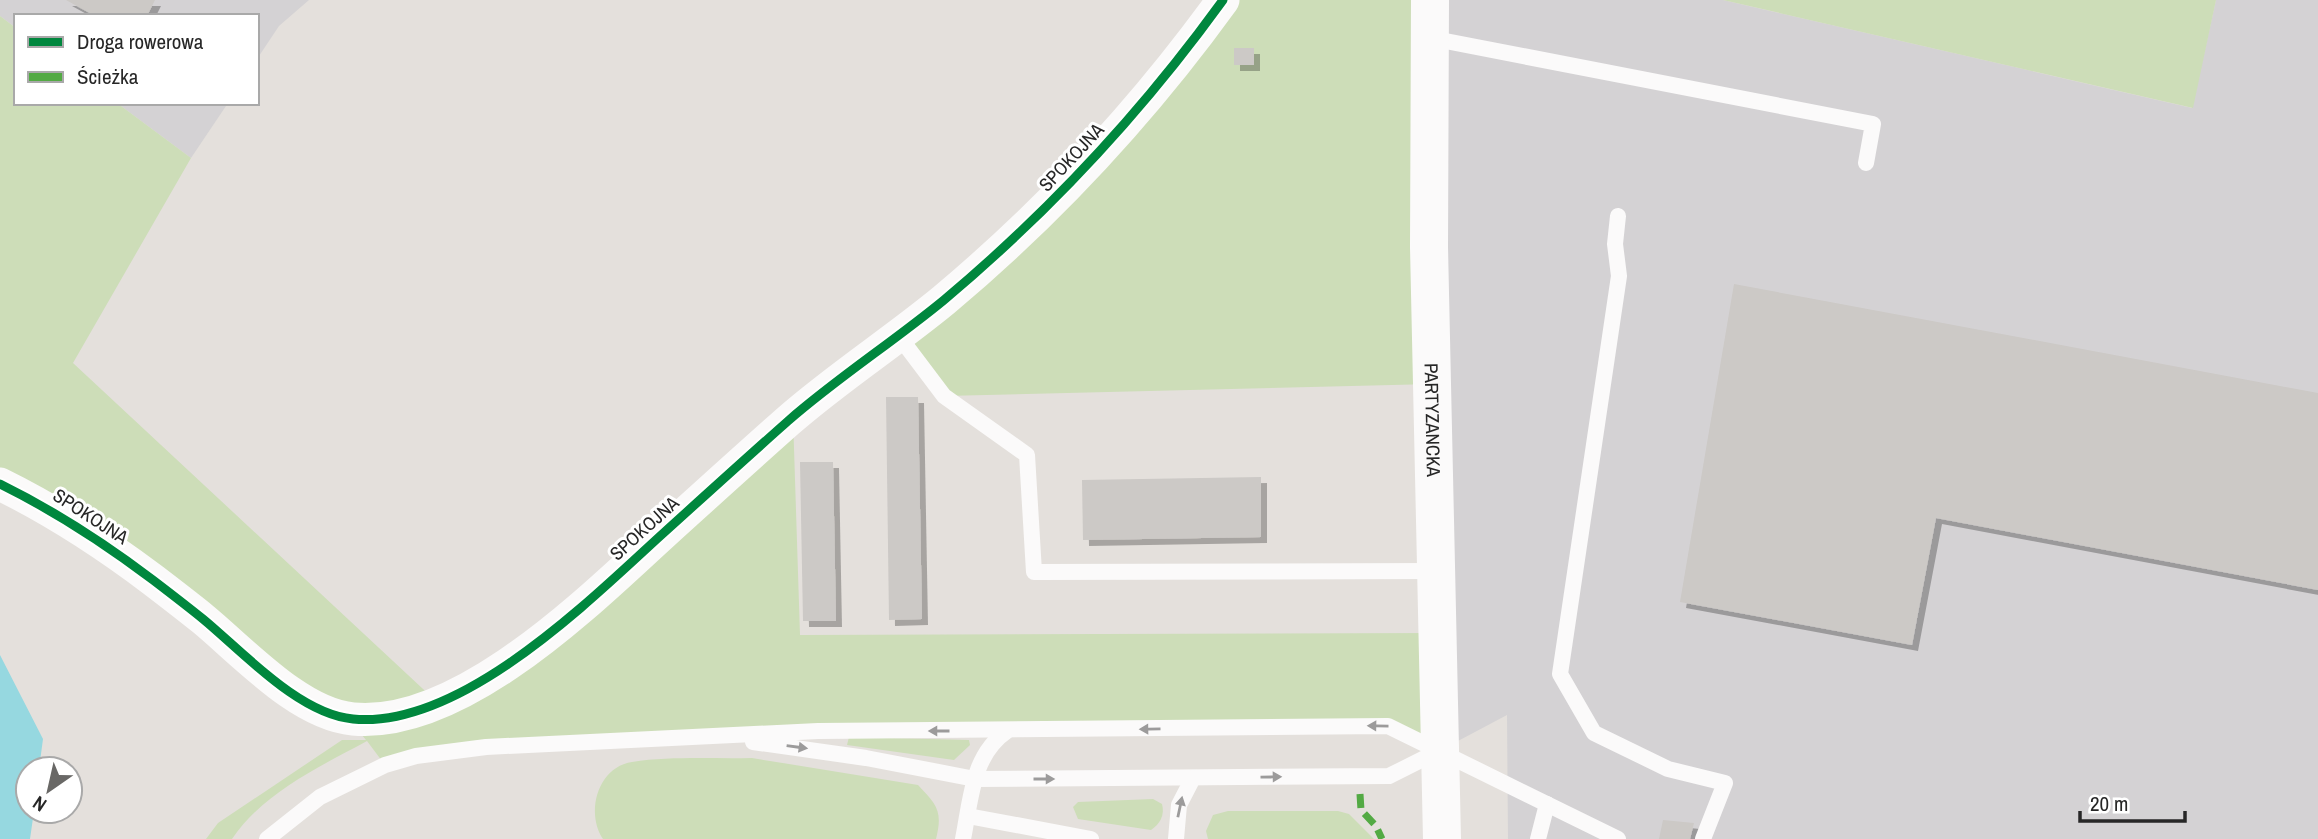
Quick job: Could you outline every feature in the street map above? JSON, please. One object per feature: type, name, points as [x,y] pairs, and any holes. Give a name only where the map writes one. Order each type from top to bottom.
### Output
[{"type":"main road","name":"PARTYZANCKA","points":[[1430,0],[1429,247],[1442,839]]},
{"type":"street","name":"SPOKOJNA","points":[[0,484],[48,508],[99,540],[203,618],[288,691],[349,719],[377,719],[437,703],[478,682],[534,645],[584,606],[793,417],[898,335],[1013,239],[1087,167],[1177,64],[1223,0]]},
{"type":"lane","points":[[1430,38],[1873,124],[1866,163]]},
{"type":"lane","points":[[1618,216],[1615,244],[1619,276],[1560,674],[1594,733],[1668,769],[1725,783],[1703,839]]},
{"type":"lane","points":[[898,335],[944,396],[1027,455],[1034,572],[1437,571]]},
{"type":"lane","points":[[267,839],[320,797],[351,779],[416,756],[532,743],[818,731],[1388,726],[1618,839]]},
{"type":"lane","points":[[963,839],[983,753],[991,741],[1007,731]]},
{"type":"lane","points":[[705,737],[817,750],[975,779],[1389,776],[1441,750]]},
{"type":"lane","points":[[1176,839],[1179,805],[1193,778]]},
{"type":"lane","points":[[1538,839],[1547,804]]},
{"type":"lane","points":[[968,816],[1091,839]]},
{"type":"shaded area","points":[[0,0],[309,0],[279,26],[259,56],[259,14],[14,14],[14,26],[0,16]]},
{"type":"shaded area","points":[[1430,0],[1723,0],[2192,108],[2216,0],[2318,0],[2318,839],[1508,839],[1507,715],[1441,750]]},
{"type":"shaded area","points":[[120,105],[227,105],[191,158]]},
{"type":"green space","points":[[1223,0],[1430,0],[1433,384],[944,396],[898,335],[942,302]]},
{"type":"green space","points":[[1723,0],[2216,0],[2193,108]]},
{"type":"green space","points":[[0,16],[14,26],[14,105],[120,105],[191,158],[73,363],[437,702],[478,682],[793,417],[800,635],[1438,633],[1441,750],[1388,726],[532,743],[385,765],[367,741],[293,782],[259,808],[232,839],[206,839],[218,823],[342,740],[366,740],[349,719],[0,484]]},
{"type":"green space","points":[[849,737],[969,740],[970,745],[954,760],[847,745]]},
{"type":"green space","points":[[752,758],[918,785],[937,809],[939,822],[936,839],[603,839],[595,816],[595,804],[603,781],[620,766],[662,759]]},
{"type":"green space","points":[[1153,799],[1162,804],[1163,812],[1159,822],[1151,830],[1078,819],[1073,807],[1078,802]]},
{"type":"green space","points":[[1228,811],[1338,811],[1349,814],[1374,839],[1208,839],[1206,831],[1213,815]]},
{"type":"water","points":[[0,655],[43,739],[41,755],[14,755],[14,825],[32,825],[30,839],[0,839]]},
{"type":"building","points":[[66,0],[155,0],[148,14],[91,14]]},
{"type":"building","points":[[1234,48],[1254,48],[1254,65],[1234,65]]},
{"type":"building","points":[[1734,284],[2318,393],[2318,590],[1936,518],[1912,645],[1680,602]]},
{"type":"building","points":[[886,397],[918,397],[922,619],[889,620]]},
{"type":"building","points":[[800,462],[833,462],[836,621],[803,621]]},
{"type":"building","points":[[1261,477],[1261,537],[1083,540],[1082,480]]},
{"type":"building","points":[[1663,820],[1694,823],[1690,839],[1659,839]]},
{"type":"marked path","points":[[1360,794],[1361,810],[1376,826],[1382,839]]},
{"type":"cycle path","points":[[0,484],[60,516],[116,553],[203,619],[273,680],[312,706],[333,715],[353,719],[394,717],[435,704],[477,684],[558,627],[788,421],[944,300],[983,266],[1093,159],[1160,82],[1223,0]]}]
